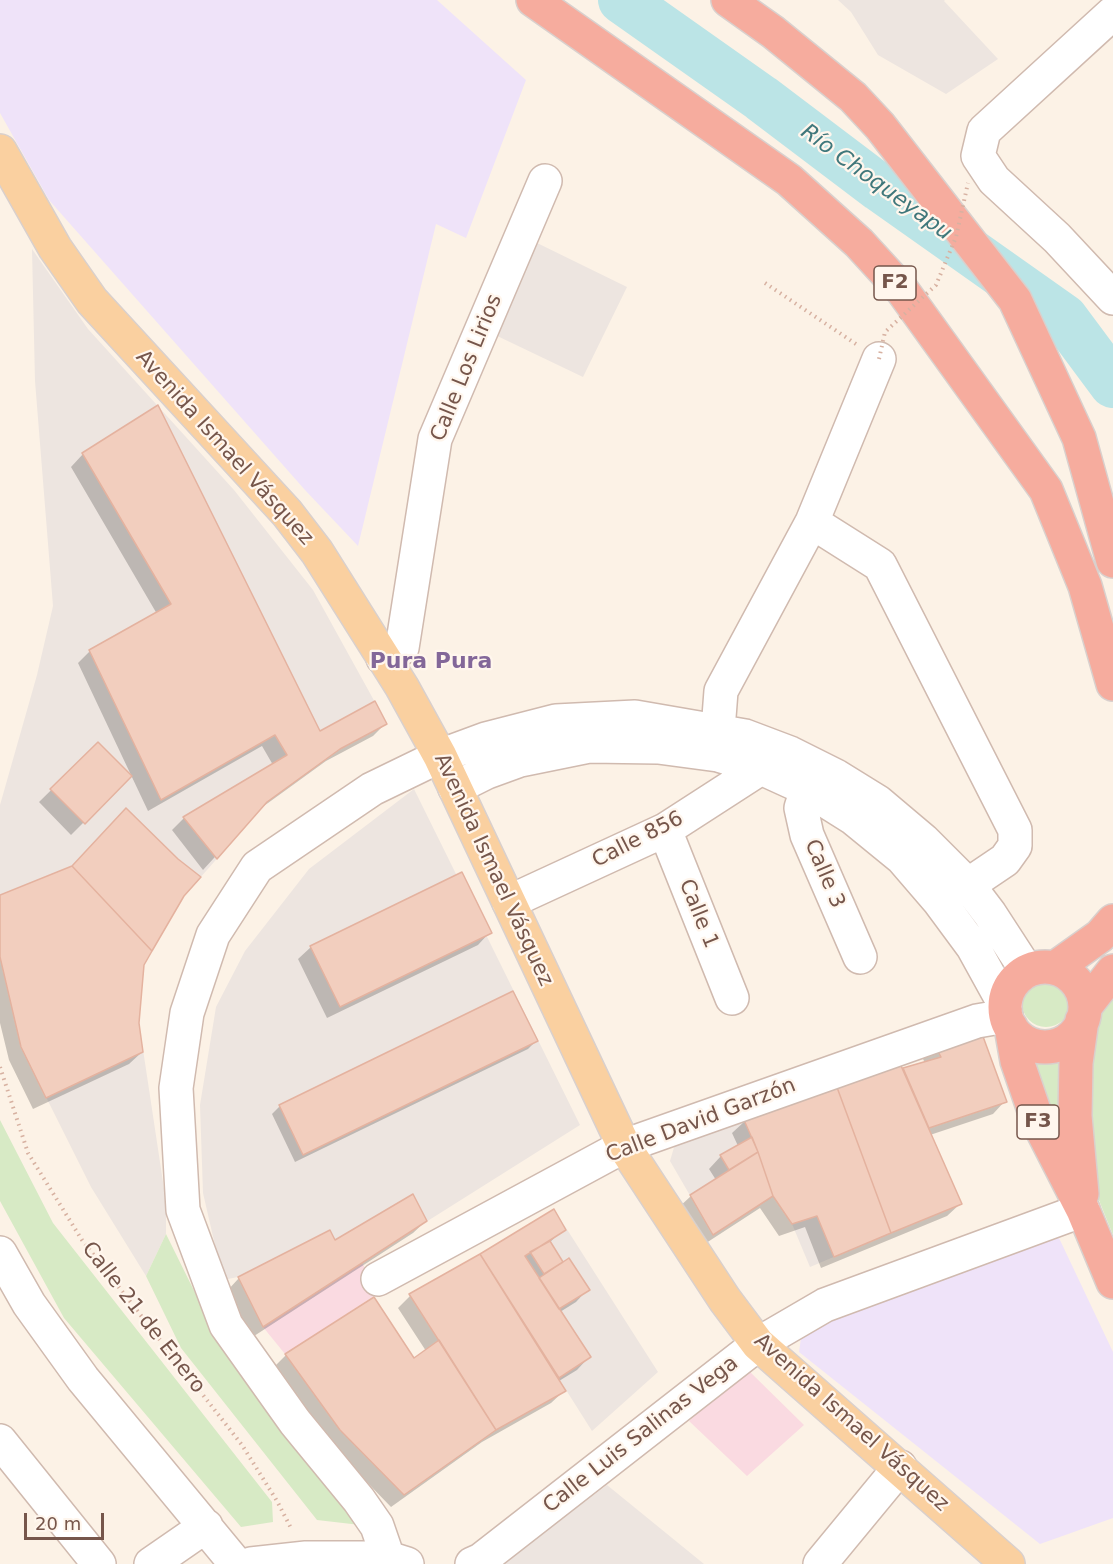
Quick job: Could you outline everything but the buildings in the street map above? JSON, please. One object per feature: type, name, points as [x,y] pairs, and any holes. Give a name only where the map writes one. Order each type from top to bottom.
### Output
[{"type":"highway","name":"F2","points":[[533,0],[789,180],[859,243],[902,290],[1046,490],[1085,586],[1113,684]]},
{"type":"highway","points":[[728,0],[773,32],[853,97],[880,126],[1015,300],[1079,438],[1113,561]]},
{"type":"highway","points":[[1008,1016],[1011,985],[1041,970],[1106,929]]},
{"type":"highway","name":"F3","points":[[1041,970],[1067,974],[1077,982],[1083,994],[1084,1014],[1076,1063],[1075,1116],[1083,1210]]},
{"type":"highway","name":"F3","points":[[1008,1016],[1018,1036],[1030,1043],[1052,1046],[1063,1042],[1072,1036],[1113,971]]},
{"type":"highway","name":"F3","points":[[1008,1016],[1017,1061],[1038,1122],[1083,1210],[1113,1282]]},
{"type":"main road","name":"Avenida Ismael Vásquez","points":[[0,151],[55,248],[92,301],[287,513],[317,552],[440,756],[624,1146],[725,1300],[758,1344],[1008,1564]]},
{"type":"street","points":[[1113,13],[984,131],[978,156],[994,180],[1057,238],[1113,298]]},
{"type":"street","name":"Calle Los Lirios","points":[[383,658],[402,648],[435,438],[545,181]]},
{"type":"street","points":[[718,730],[721,691],[812,522],[870,353]]},
{"type":"street","points":[[812,522],[880,565],[1015,830],[1015,846],[1005,860],[968,885]]},
{"type":"street","points":[[399,1561],[384,1543],[371,1517],[296,1422],[226,1325],[183,1210],[177,1088],[187,1013],[213,935],[257,867],[372,789],[440,756],[486,739],[556,721],[635,717],[745,736],[790,753],[836,776],[878,802],[923,840],[968,885],[990,914],[1041,970]]},
{"type":"street","points":[[455,788],[487,772],[520,760],[589,747],[658,747],[718,755],[761,768],[807,789],[854,818],[902,858],[939,901],[973,947],[1008,1016]]},
{"type":"street","name":"Calle 856","points":[[509,902],[665,830],[761,768]]},
{"type":"street","name":"Calle 3","points":[[807,789],[801,808],[807,835],[860,957]]},
{"type":"street","name":"Calle 1","points":[[665,830],[732,998]]},
{"type":"street","name":"Calle David Garzón","points":[[378,1279],[624,1146],[977,1021],[1008,1016]]},
{"type":"street","name":"Calle Luis Salinas Vega","points":[[472,1564],[481,1560],[758,1344],[825,1305],[1083,1210]]},
{"type":"street","points":[[0,1253],[29,1304],[83,1379],[237,1564]]},
{"type":"street","points":[[0,1441],[99,1564]]},
{"type":"street","points":[[820,1564],[900,1467]]},
{"type":"street","points":[[151,1564],[206,1526]]},
{"type":"street","points":[[251,1564],[306,1558],[399,1561]]},
{"type":"path","points":[[765,283],[870,353],[885,332],[936,285],[956,237],[968,183]]},
{"type":"path","name":"Calle 21 de Enero","points":[[0,1067],[28,1153],[76,1231],[242,1445],[277,1501],[306,1558]]},
{"type":"shaded area","points":[[0,0],[437,0],[526,80],[466,238],[436,224],[358,546],[305,490],[49,200],[0,113]]},
{"type":"shaded area","points":[[838,0],[945,0],[998,59],[946,94],[878,55],[851,12]]},
{"type":"shaded area","points":[[533,241],[627,287],[583,377],[491,333]]},
{"type":"shaded area","points":[[32,249],[88,329],[234,490],[313,590],[387,724],[340,749],[267,802],[184,896],[144,965],[139,1023],[166,1202],[166,1234],[146,1276],[91,1187],[21,1047],[0,957],[0,805],[37,675],[53,606],[35,381]]},
{"type":"shaded area","points":[[414,789],[580,1125],[263,1327],[238,1277],[223,1280],[203,1193],[200,1105],[216,1007],[245,951],[309,869]]},
{"type":"shaded area","points":[[744,1120],[891,1233],[810,1267],[792,1224],[773,1197],[713,1235],[670,1161],[675,1144]]},
{"type":"shaded area","points":[[554,1209],[658,1372],[592,1431],[480,1254]]},
{"type":"shaded area","points":[[1059,1238],[1113,1352],[1113,1518],[1040,1544],[799,1352],[802,1331],[837,1308]]},
{"type":"shaded area","points":[[362,1263],[380,1292],[285,1354],[263,1327]]},
{"type":"shaded area","points":[[747,1369],[804,1425],[747,1476],[689,1421]]},
{"type":"shaded area","points":[[607,1485],[704,1564],[501,1564]]},
{"type":"green space","points":[[1041,979],[1051,979],[1063,986],[1070,998],[1070,1008],[1063,1020],[1051,1027],[1041,1027],[1026,1016],[1022,1008],[1022,998],[1033,983]]},
{"type":"green space","points":[[1113,990],[1113,1235],[1094,1188],[1083,1112],[1099,1017]]},
{"type":"green space","points":[[1069,1057],[1064,1148],[1025,1059],[1044,1063]]},
{"type":"green space","points":[[0,1120],[53,1223],[272,1502],[273,1522],[241,1527],[64,1318],[0,1201]]},
{"type":"green space","points":[[166,1234],[214,1331],[369,1526],[317,1520],[181,1348],[146,1276]]},
{"type":"waterway","name":"Río Choqueyapu","points":[[622,0],[761,98],[880,188],[1064,318],[1113,384]]},
{"type":"district","name":"Pura Pura","points":[[431,662]]}]
